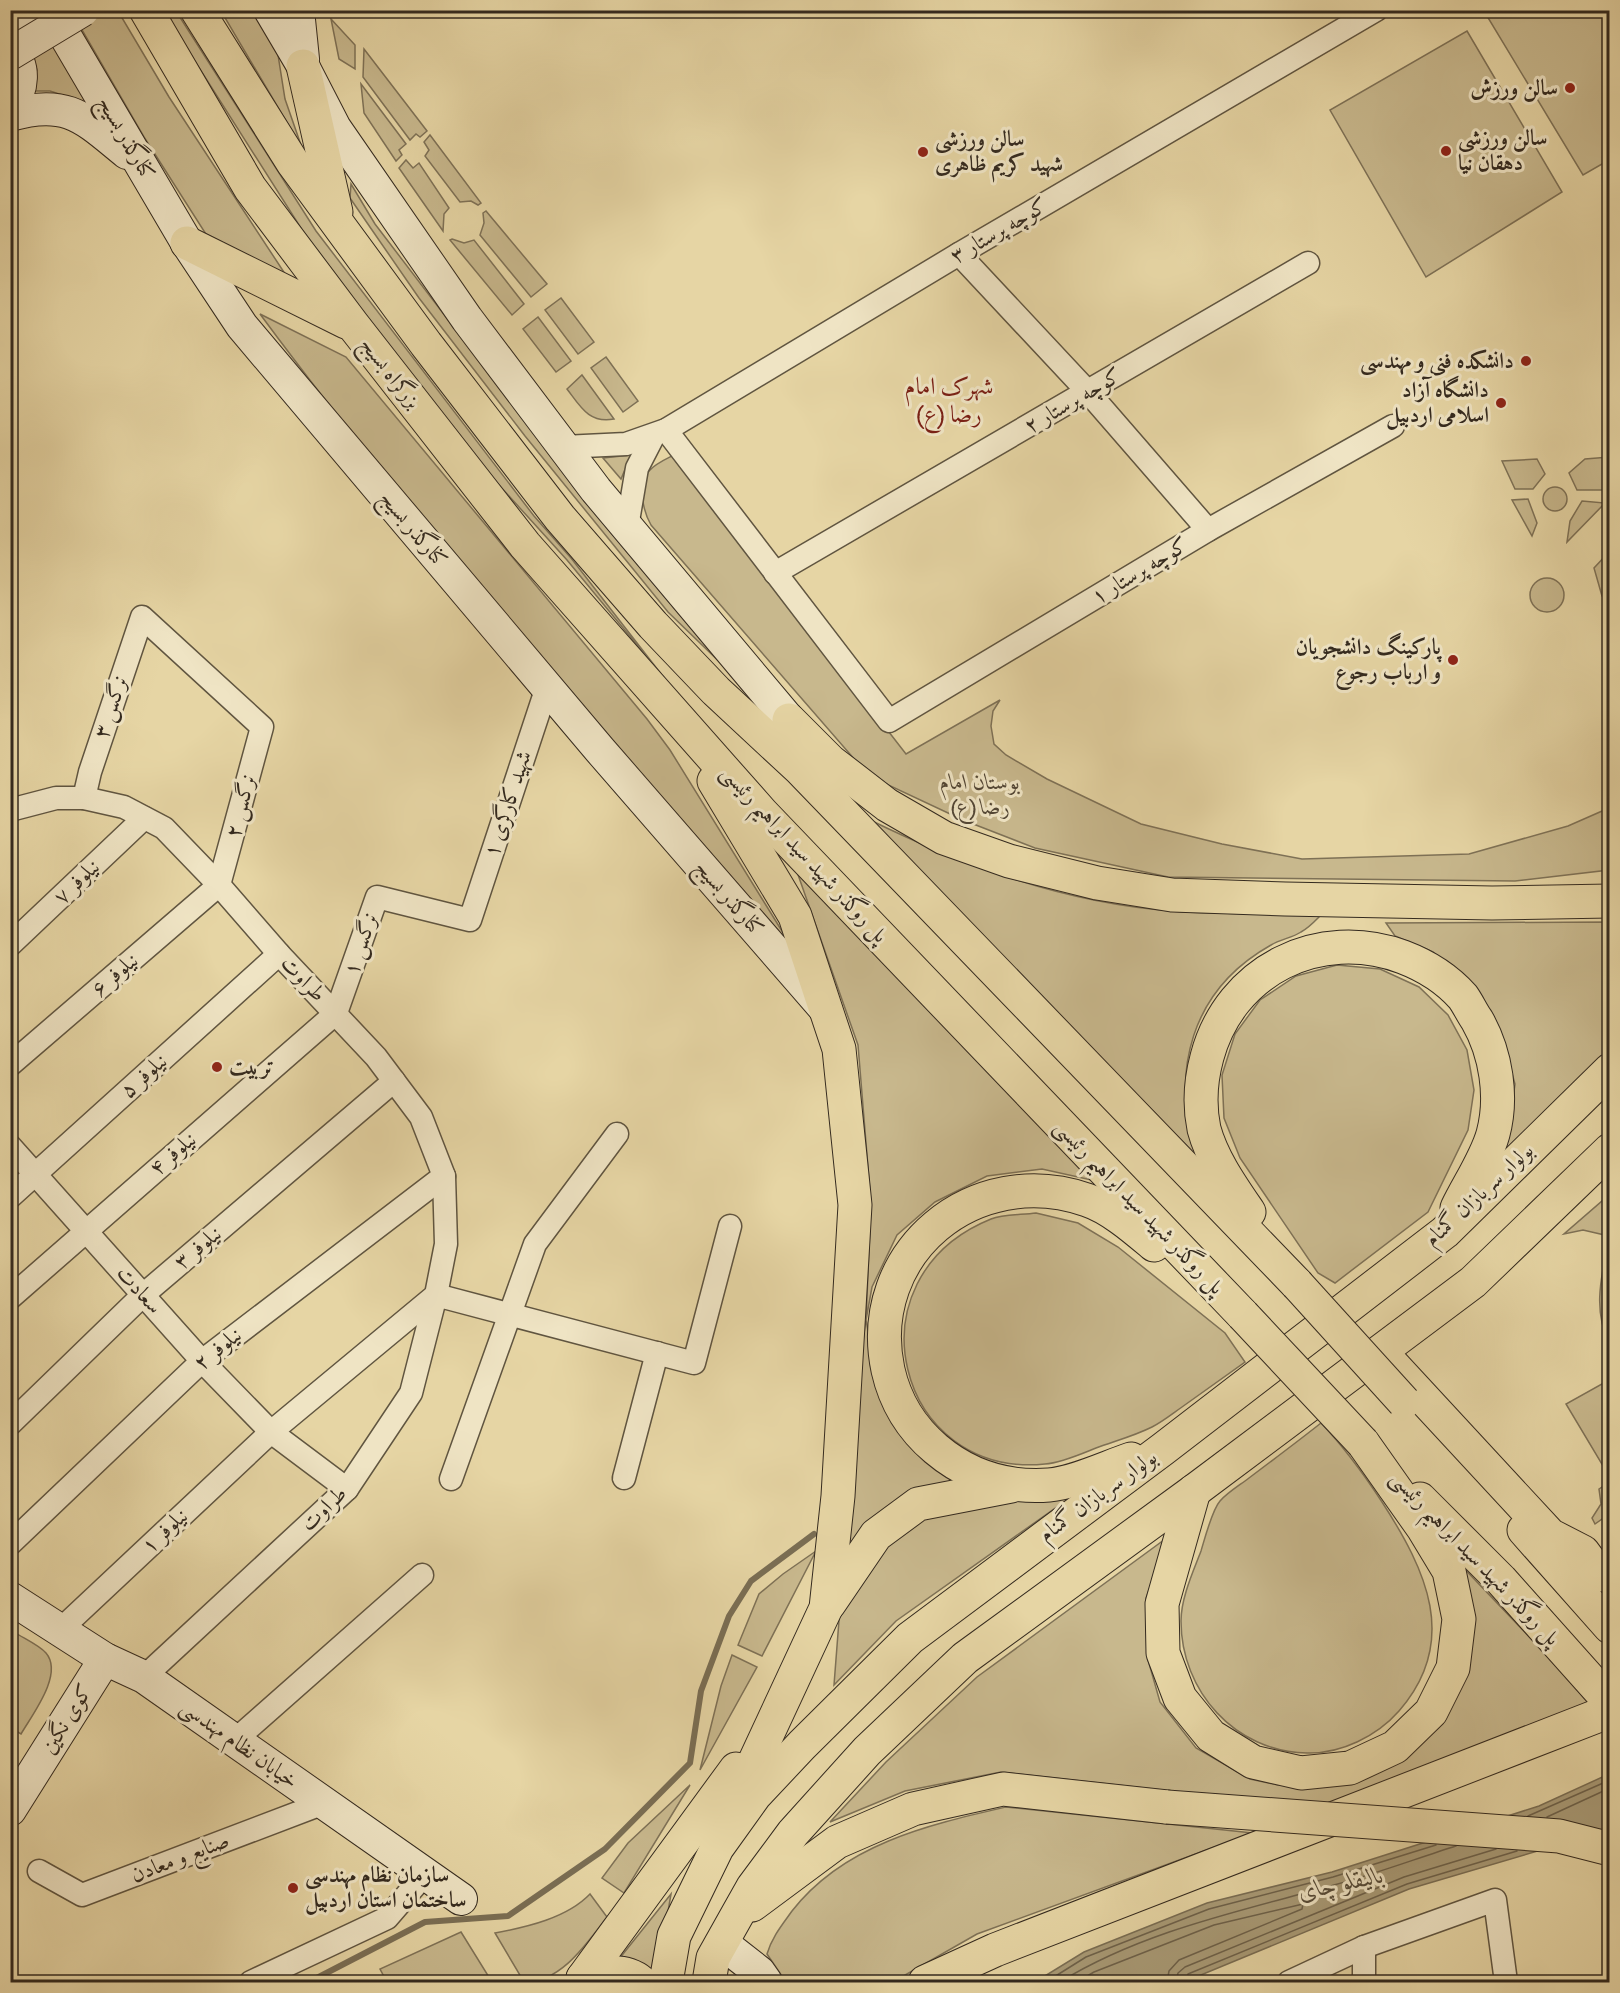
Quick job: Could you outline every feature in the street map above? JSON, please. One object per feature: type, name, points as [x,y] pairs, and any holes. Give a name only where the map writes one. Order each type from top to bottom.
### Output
[{"type":"highway","name":"بزرگراه بسیج","points":[[146,10],[250,188],[353,325],[525,545],[671,709]]},
{"type":"highway","name":"بزرگراه بسیج","points":[[197,10],[293,163],[426,344],[560,518],[653,625],[716,691],[801,770],[1297,1284]]},
{"type":"highway","points":[[303,66],[339,226]]},
{"type":"highway","points":[[187,243],[353,325]]},
{"type":"highway","points":[[671,709],[795,916],[839,1049],[855,1205],[838,1496],[826,1608]]},
{"type":"highway","name":"پل روگذر شهید سید ابراهیم رئیسی","points":[[671,709],[762,813],[1363,1443],[1501,1580],[1610,1702]]},
{"type":"highway","points":[[789,720],[830,760],[887,805],[945,838],[1009,861],[1097,883],[1172,895],[1285,899],[1492,903],[1610,901]]},
{"type":"highway","points":[[1445,1232],[1493,1134],[1498,1086],[1488,1039],[1473,1014],[1462,997],[1424,965],[1378,948],[1328,946],[1281,961],[1241,991],[1214,1032],[1201,1079],[1204,1128],[1224,1174],[1297,1284],[1543,1551],[1607,1598]]},
{"type":"highway","name":"بولوار سربازان گمنام","points":[[666,1983],[674,1936],[711,1857],[755,1795],[910,1638],[1163,1449],[1445,1232],[1610,1070]]},
{"type":"highway","points":[[709,1983],[713,1958],[753,1887],[793,1833],[867,1751],[965,1658],[1194,1491],[1473,1282],[1610,1150]]},
{"type":"highway","points":[[1163,1449],[1050,1485],[1002,1483],[956,1466],[918,1434],[893,1392],[882,1344],[889,1295],[911,1250],[946,1216],[991,1194],[1040,1189],[1088,1200],[1130,1226],[1243,1315]]},
{"type":"highway","points":[[1368,1359],[1389,1361],[1550,1535],[1583,1552],[1607,1598]]},
{"type":"highway","points":[[1194,1491],[1162,1604],[1163,1653],[1180,1698],[1211,1736],[1253,1762],[1301,1773],[1350,1768],[1395,1747],[1431,1712],[1453,1668],[1459,1619],[1449,1570],[1423,1528],[1363,1443]]},
{"type":"highway","points":[[711,1857],[826,1608],[876,1535],[918,1504],[1024,1484]]},
{"type":"highway","points":[[580,1980],[686,1840],[778,1708]]},
{"type":"highway","points":[[925,1983],[995,1950],[1610,1711]]},
{"type":"highway","points":[[729,1930],[837,1842],[913,1809],[1003,1789],[1167,1807],[1559,1836],[1610,1849]]},
{"type":"highway","points":[[580,1980],[608,1972],[621,1973],[641,1983]]},
{"type":"main road","points":[[10,30],[42,10]]},
{"type":"main road","name":"کنارگذر بسیج","points":[[50,10],[187,243],[242,326],[547,687],[826,1010]]},
{"type":"main road","points":[[10,107],[17,98],[21,83],[20,68],[10,52],[83,10]]},
{"type":"main road","points":[[270,10],[303,66],[335,128],[467,319],[563,447],[627,527],[789,720]]},
{"type":"main road","points":[[298,10],[303,66]]},
{"type":"main road","points":[[10,115],[30,109],[63,109],[86,119],[142,165]]},
{"type":"main road","name":"خیابان نظام مهندسی","points":[[10,1598],[105,1659],[144,1677],[461,1899]]},
{"type":"main road","name":"کوی نگین","points":[[10,1810],[105,1659]]},
{"type":"main road","points":[[729,1930],[766,1983]]},
{"type":"street","name":"کوچه پرستار ۳","points":[[659,434],[959,254],[1376,10]]},
{"type":"street","points":[[959,254],[1089,393],[1208,530]]},
{"type":"street","name":"کوچه پرستار ۲","points":[[775,573],[1089,393],[1308,263]]},
{"type":"street","name":"کوچه پرستار ۱","points":[[775,573],[889,721],[1208,530],[1393,426]]},
{"type":"street","points":[[563,447],[605,447],[659,434]]},
{"type":"street","points":[[627,527],[637,468],[659,434]]},
{"type":"street","points":[[659,434],[775,573]]},
{"type":"street","name":"نرگس ۳","points":[[84,798],[90,772],[142,617],[262,727]]},
{"type":"street","name":"شهید کارگری ۱","points":[[470,920],[547,687]]},
{"type":"street","name":"نرگس ۲","points":[[219,885],[262,727]]},
{"type":"street","name":"طراوت","points":[[10,810],[56,798],[84,798],[124,807],[164,828],[336,1013],[394,1082],[421,1117],[444,1176],[446,1244],[436,1295],[411,1394],[347,1489],[144,1677]]},
{"type":"street","name":"نیلوفر ۷","points":[[10,945],[144,818]]},
{"type":"street","name":"نیلوفر ۶","points":[[10,1065],[219,885]]},
{"type":"street","name":"نرگس ۱","points":[[336,1013],[377,897],[470,920]]},
{"type":"street","name":"نیلوفر ۵","points":[[10,1197],[279,954]]},
{"type":"street","name":"نیلوفر ۴","points":[[10,1298],[85,1230],[336,1013]]},
{"type":"street","name":"نیلوفر ۳","points":[[10,1424],[143,1295],[394,1082]]},
{"type":"street","points":[[451,1479],[535,1244],[617,1134]]},
{"type":"street","name":"سعادت","points":[[10,1146],[37,1173],[202,1360],[271,1432],[347,1489]]},
{"type":"street","name":"نیلوفر ۲","points":[[10,1544],[202,1360],[444,1176]]},
{"type":"street","points":[[271,1432],[436,1295],[694,1362],[730,1226]]},
{"type":"street","points":[[624,1478],[657,1353]]},
{"type":"street","name":"نیلوفر ۱","points":[[60,1630],[271,1432]]},
{"type":"street","points":[[234,1741],[422,1575]]},
{"type":"street","name":"صنایع و معادن","points":[[39,1871],[82,1895],[324,1803]]},
{"type":"street","points":[[251,1983],[387,1918],[425,1874]]},
{"type":"street","points":[[1289,1983],[1364,1947],[1495,1900],[1506,1983]]},
{"type":"street","points":[[1364,1947],[1364,1983]]},
{"type":"green space","points":[[10,11],[41,11],[96,106],[50,91],[28,91],[37,70],[26,35]]},
{"type":"green space","points":[[71,11],[118,11],[169,97],[293,286],[209,239],[144,137]]},
{"type":"green space","points":[[163,11],[176,11],[316,231],[534,516],[571,558],[665,679],[567,560],[470,453],[306,236]]},
{"type":"green space","points":[[221,11],[259,11],[275,36],[285,99],[302,148]]},
{"type":"green space","name":"سالن ورزش","points":[[1496,11],[1609,11],[1609,160],[1583,175],[1487,16]]},
{"type":"green space","points":[[331,19],[355,45],[355,69],[339,59]]},
{"type":"green space","name":"سالن ورزشی دهقان نیا","points":[[1467,31],[1562,192],[1426,277],[1330,110]]},
{"type":"green space","points":[[364,49],[427,131],[420,137],[416,134],[410,140],[363,77]]},
{"type":"green space","points":[[361,84],[406,144],[399,150],[402,155],[396,161],[364,113]]},
{"type":"green space","points":[[430,135],[481,203],[478,205],[471,201],[460,202],[425,156],[429,150],[424,142]]},
{"type":"green space","points":[[406,160],[413,168],[419,163],[449,208],[444,214],[443,231],[399,168]]},
{"type":"green space","points":[[351,184],[375,224],[532,430],[734,676],[668,612],[525,436],[419,298],[372,230],[350,198]]},
{"type":"green space","points":[[486,211],[547,284],[531,297],[480,235],[484,223],[483,213]]},
{"type":"green space","points":[[450,240],[464,243],[474,240],[524,304],[512,315]]},
{"type":"green space","points":[[561,298],[594,342],[578,354],[545,310]]},
{"type":"green space","points":[[260,314],[346,357],[647,719],[670,750],[790,944],[452,556],[386,477]]},
{"type":"green space","points":[[538,317],[571,361],[556,372],[523,329]]},
{"type":"green space","points":[[606,357],[638,401],[623,412],[591,368]]},
{"type":"green space","points":[[582,375],[614,419],[605,420],[592,416],[581,407],[567,389]]},
{"type":"green space","points":[[631,455],[621,479],[603,458]]},
{"type":"green space","name":"بوستان امام رضا (ع)","points":[[674,455],[906,754],[1000,700],[993,711],[991,726],[994,744],[1006,755],[1047,779],[1141,824],[1222,844],[1302,859],[1469,854],[1568,826],[1609,808],[1609,870],[1515,881],[1168,877],[1035,848],[963,820],[869,776],[651,525],[642,498],[643,483],[651,468]]},
{"type":"green space","points":[[1609,457],[1609,484],[1604,490],[1577,490],[1569,473],[1585,459]]},
{"type":"green space","points":[[1537,459],[1545,474],[1533,489],[1515,489],[1502,461]]},
{"type":"green space","points":[[1555,487],[1563,491],[1567,499],[1563,507],[1555,511],[1547,507],[1543,499],[1547,491]]},
{"type":"green space","points":[[1528,499],[1537,523],[1532,536],[1512,500]]},
{"type":"green space","points":[[1582,501],[1605,503],[1567,542],[1570,521]]},
{"type":"green space","points":[[1609,552],[1609,601],[1602,596],[1594,568]]},
{"type":"green space","points":[[1547,578],[1559,583],[1564,595],[1559,607],[1547,612],[1535,607],[1530,595],[1535,583]]},
{"type":"green space","points":[[868,819],[978,867],[1015,880],[1092,900],[1172,911],[1322,914],[1304,930],[1271,945],[1244,963],[1222,985],[1205,1009],[1194,1035],[1187,1064],[1188,1124],[1196,1155]]},
{"type":"green space","points":[[796,869],[1096,1181],[1042,1169],[987,1176],[935,1202],[897,1235],[872,1287],[866,1320],[871,1204],[858,1045]]},
{"type":"green space","points":[[1609,922],[1609,1052],[1506,1149],[1515,1084],[1500,1030],[1472,988],[1433,952],[1395,936],[1386,923]]},
{"type":"green space","points":[[1337,965],[1380,969],[1419,987],[1448,1015],[1467,1050],[1474,1090],[1468,1130],[1428,1212],[1335,1283],[1318,1273],[1240,1158],[1224,1118],[1222,1075],[1235,1034],[1260,1000],[1296,976]]},
{"type":"green space","points":[[1609,1195],[1609,1236],[1583,1230],[1564,1234]]},
{"type":"green space","points":[[1036,1213],[1078,1223],[1118,1247],[1225,1333],[1245,1362],[1152,1427],[1058,1462],[1045,1464],[994,1460],[954,1440],[924,1409],[908,1369],[905,1326],[917,1284],[945,1247],[991,1219],[1007,1215]]},
{"type":"green space","points":[[1607,1250],[1610,1251],[1609,1342],[1601,1320],[1600,1308],[1602,1273]]},
{"type":"green space","points":[[866,1320],[881,1398],[910,1443],[1085,1487],[896,1621],[834,1685],[858,1375]]},
{"type":"green space","points":[[1609,1380],[1610,1470],[1606,1471],[1566,1404]]},
{"type":"green space","points":[[1321,1423],[1368,1481],[1412,1554],[1423,1580],[1430,1606],[1432,1632],[1428,1658],[1418,1685],[1390,1720],[1369,1736],[1345,1747],[1320,1753],[1307,1753],[1281,1750],[1257,1742],[1235,1729],[1217,1713],[1202,1693],[1191,1671],[1183,1647],[1181,1621],[1188,1585],[1217,1505],[1230,1492]]},
{"type":"green space","points":[[1605,1485],[1609,1494],[1609,1514],[1595,1524],[1592,1518],[1601,1504],[1599,1489]]},
{"type":"green space","points":[[1168,1537],[1146,1598],[1148,1660],[1160,1702],[1196,1748],[1250,1779],[1278,1785],[1436,1721],[1457,1561],[1597,1708],[1350,1805],[1171,1791],[1001,1772],[905,1791],[830,1822],[886,1762],[977,1677]]},
{"type":"green space","points":[[816,1551],[762,1656],[738,1645],[759,1594]]},
{"type":"green space","points":[[14,1632],[43,1650],[51,1662],[49,1683],[21,1734],[11,1728],[10,1639]]},
{"type":"green space","points":[[732,1655],[757,1667],[700,1770],[721,1686]]},
{"type":"green space","points":[[690,1785],[624,1893],[602,1878],[628,1843]]},
{"type":"green space","points":[[1006,1807],[1253,1833],[977,1934],[893,1982],[786,1982],[767,1954],[772,1942],[792,1911],[813,1888],[836,1869],[862,1853],[918,1830]]},
{"type":"green space","points":[[590,1894],[607,1917],[582,1949],[561,1969],[537,1981],[524,1982],[495,1933],[546,1920],[570,1909]]},
{"type":"green space","points":[[671,1894],[656,1982],[615,1964]]},
{"type":"green space","points":[[461,1932],[492,1982],[387,1982],[380,1969]]},
{"type":"water","name":"بالیقلو چای","points":[[1609,1774],[1609,1830],[1409,1889],[1184,1982],[1035,1982],[1084,1952],[1207,1903],[1332,1872],[1539,1806]]},
{"type":"waterway","points":[[309,1982],[425,1922],[508,1916],[605,1849],[690,1763],[701,1691],[729,1616],[751,1581],[814,1534]]},
{"type":"tunnel","points":[[1600,1575],[1608,1598]]},
{"type":"place","name":"سالن ورزش","points":[[1570,88]]},
{"type":"place","name":"سالن ورزشی دهقان نیا","points":[[1446,151]]},
{"type":"place","name":"سالن ورزشی شهید کریم ظاهری","points":[[923,152]]},
{"type":"place","name":"دانشکده فنی و مهندسی","points":[[1526,361]]},
{"type":"place","name":"دانشگاه آزاد اسلامی اردبیل","points":[[1501,403]]},
{"type":"place","name":"پارکینگ دانشجویان و ارباب رجوع","points":[[1453,660]]},
{"type":"place","name":"تربیت","points":[[217,1067]]},
{"type":"place","name":"سازمان نظام مهندسی ساختمان استان اردبیل","points":[[293,1888]]},
{"type":"district","name":"شهرک امام رضا (ع)","points":[[949,401]]}]
